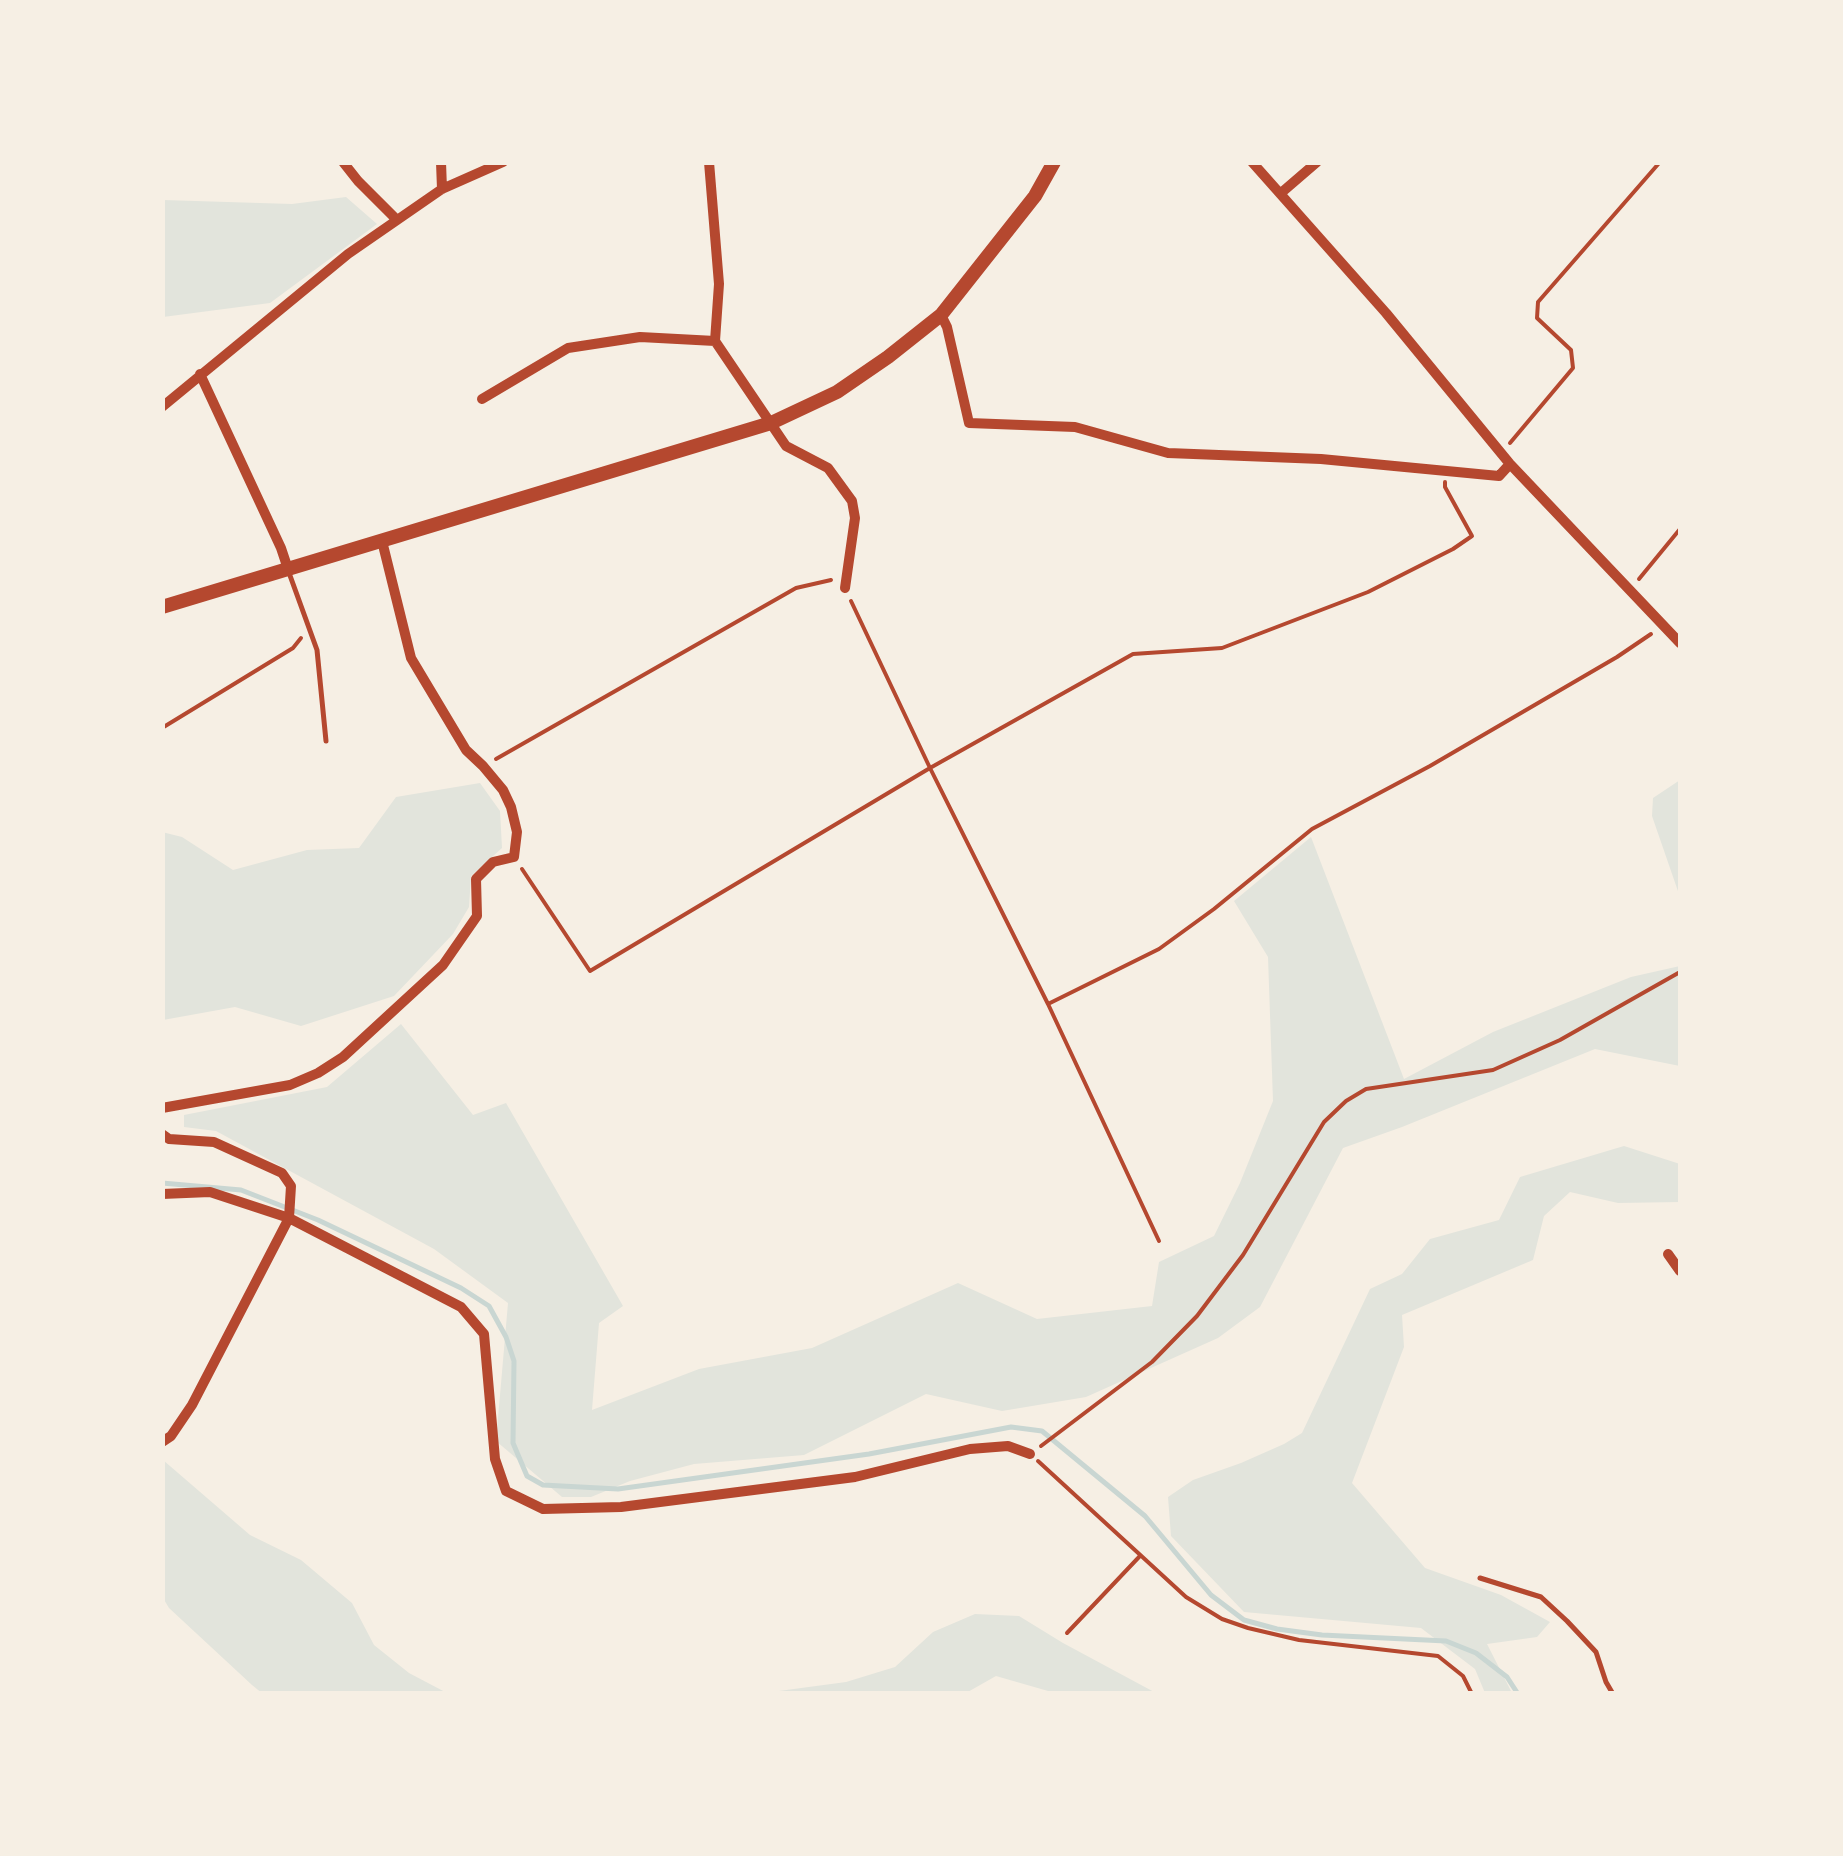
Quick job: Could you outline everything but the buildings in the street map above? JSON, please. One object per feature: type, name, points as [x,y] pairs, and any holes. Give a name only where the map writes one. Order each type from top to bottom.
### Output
[{"type":"street","points":[[343,162],[396,220]]},
{"type":"street","points":[[440,162],[442,189]]},
{"type":"street","points":[[162,407],[348,254],[442,189],[503,162]]},
{"type":"street","points":[[709,162],[720,284],[715,342],[786,446],[828,468],[852,501],[855,518],[846,582]]},
{"type":"street","points":[[162,607],[771,423],[837,392],[941,315],[1035,196],[1054,162]]},
{"type":"street","points":[[1252,162],[1386,313],[1510,464],[1680,642]]},
{"type":"street","points":[[1281,193],[1317,162]]},
{"type":"street","points":[[941,315],[969,423],[1075,426],[1168,454],[1321,460],[1499,476],[1510,464]]},
{"type":"street","points":[[482,399],[568,348],[640,337],[715,342]]},
{"type":"street","points":[[200,374],[288,570]]},
{"type":"street","points":[[162,1108],[290,1085],[343,1057],[443,965],[477,916],[476,879],[493,862],[514,857],[517,832],[511,806],[483,766],[466,750],[411,658],[382,542]]},
{"type":"street","points":[[162,1134],[169,1139],[214,1142],[282,1173],[291,1186],[290,1218],[192,1405],[171,1436],[162,1442]]},
{"type":"street","points":[[162,1194],[210,1192],[290,1218],[462,1306],[484,1334],[495,1459],[506,1491],[543,1509],[621,1507],[856,1477],[970,1449],[1008,1446],[1030,1454]]},
{"type":"street","points":[[1668,1254],[1680,1271]]},
{"type":"lane","points":[[288,570],[317,650],[326,741]]},
{"type":"lane","points":[[1480,1578],[1541,1597],[1596,1652],[1614,1694]]},
{"type":"path","points":[[1502,454],[1574,368],[1571,350],[1537,318],[1538,302],[1660,162]]},
{"type":"path","points":[[514,857],[590,970],[930,768],[1134,654],[1222,648],[1368,592],[1454,549],[1472,536],[1445,487],[1445,470]]},
{"type":"path","points":[[1629,590],[1680,528]]},
{"type":"path","points":[[483,766],[796,588],[846,582],[930,768],[1048,1004],[1159,1240]]},
{"type":"path","points":[[1048,1004],[1159,950],[1312,829],[1430,766],[1663,626]]},
{"type":"path","points":[[162,728],[293,648],[309,628]]},
{"type":"path","points":[[1472,1694],[1463,1676],[1438,1656],[1299,1640],[1222,1619],[1186,1597],[1030,1454],[1152,1362],[1197,1316],[1244,1255],[1324,1122],[1346,1102],[1366,1089],[1493,1070],[1560,1040],[1680,972]]},
{"type":"path","points":[[1067,1633],[1139,1556]]},
{"type":"shaded area","points":[[346,197],[377,224],[270,303],[163,317],[163,200],[292,204]]},
{"type":"shaded area","points":[[1680,780],[1680,897],[1652,816],[1653,798]]},
{"type":"shaded area","points":[[480,783],[500,811],[502,848],[471,876],[469,907],[453,934],[394,996],[301,1026],[235,1007],[163,1020],[162,832],[182,837],[233,870],[307,850],[359,848],[396,797]]},
{"type":"shaded area","points":[[1311,837],[1404,1079],[1493,1032],[1631,977],[1680,966],[1680,1066],[1595,1049],[1343,1148],[1260,1307],[1218,1338],[1086,1397],[1002,1411],[926,1394],[804,1455],[694,1464],[630,1481],[591,1497],[562,1497],[496,1441],[508,1303],[434,1249],[216,1131],[184,1127],[184,1115],[327,1087],[401,1024],[473,1115],[506,1103],[623,1306],[599,1323],[592,1410],[699,1369],[812,1348],[958,1283],[1037,1319],[1152,1306],[1159,1262],[1214,1236],[1273,1101],[1268,957],[1234,901]]},
{"type":"shaded area","points":[[1624,1146],[1680,1164],[1680,1202],[1618,1203],[1570,1192],[1544,1216],[1533,1260],[1402,1315],[1404,1347],[1352,1483],[1425,1568],[1501,1595],[1550,1622],[1537,1637],[1487,1644],[1512,1693],[1485,1693],[1475,1669],[1421,1628],[1244,1612],[1171,1536],[1168,1497],[1193,1480],[1241,1463],[1302,1433],[1370,1289],[1402,1274],[1430,1239],[1499,1220],[1520,1177]]},
{"type":"shaded area","points":[[163,1460],[250,1535],[301,1560],[352,1603],[374,1645],[409,1673],[447,1693],[263,1694],[252,1685],[163,1598]]},
{"type":"shaded area","points":[[975,1614],[1019,1616],[1156,1693],[1055,1693],[996,1676],[966,1693],[764,1693],[846,1682],[895,1667],[933,1632]]},
{"type":"waterway","points":[[162,1183],[241,1190],[318,1220],[461,1288],[489,1306],[514,1361],[513,1443],[527,1476],[543,1485],[618,1489],[869,1454],[1011,1427],[1042,1431],[1145,1516],[1211,1595],[1244,1620],[1322,1635],[1446,1641],[1476,1653],[1507,1677],[1518,1694]]}]
